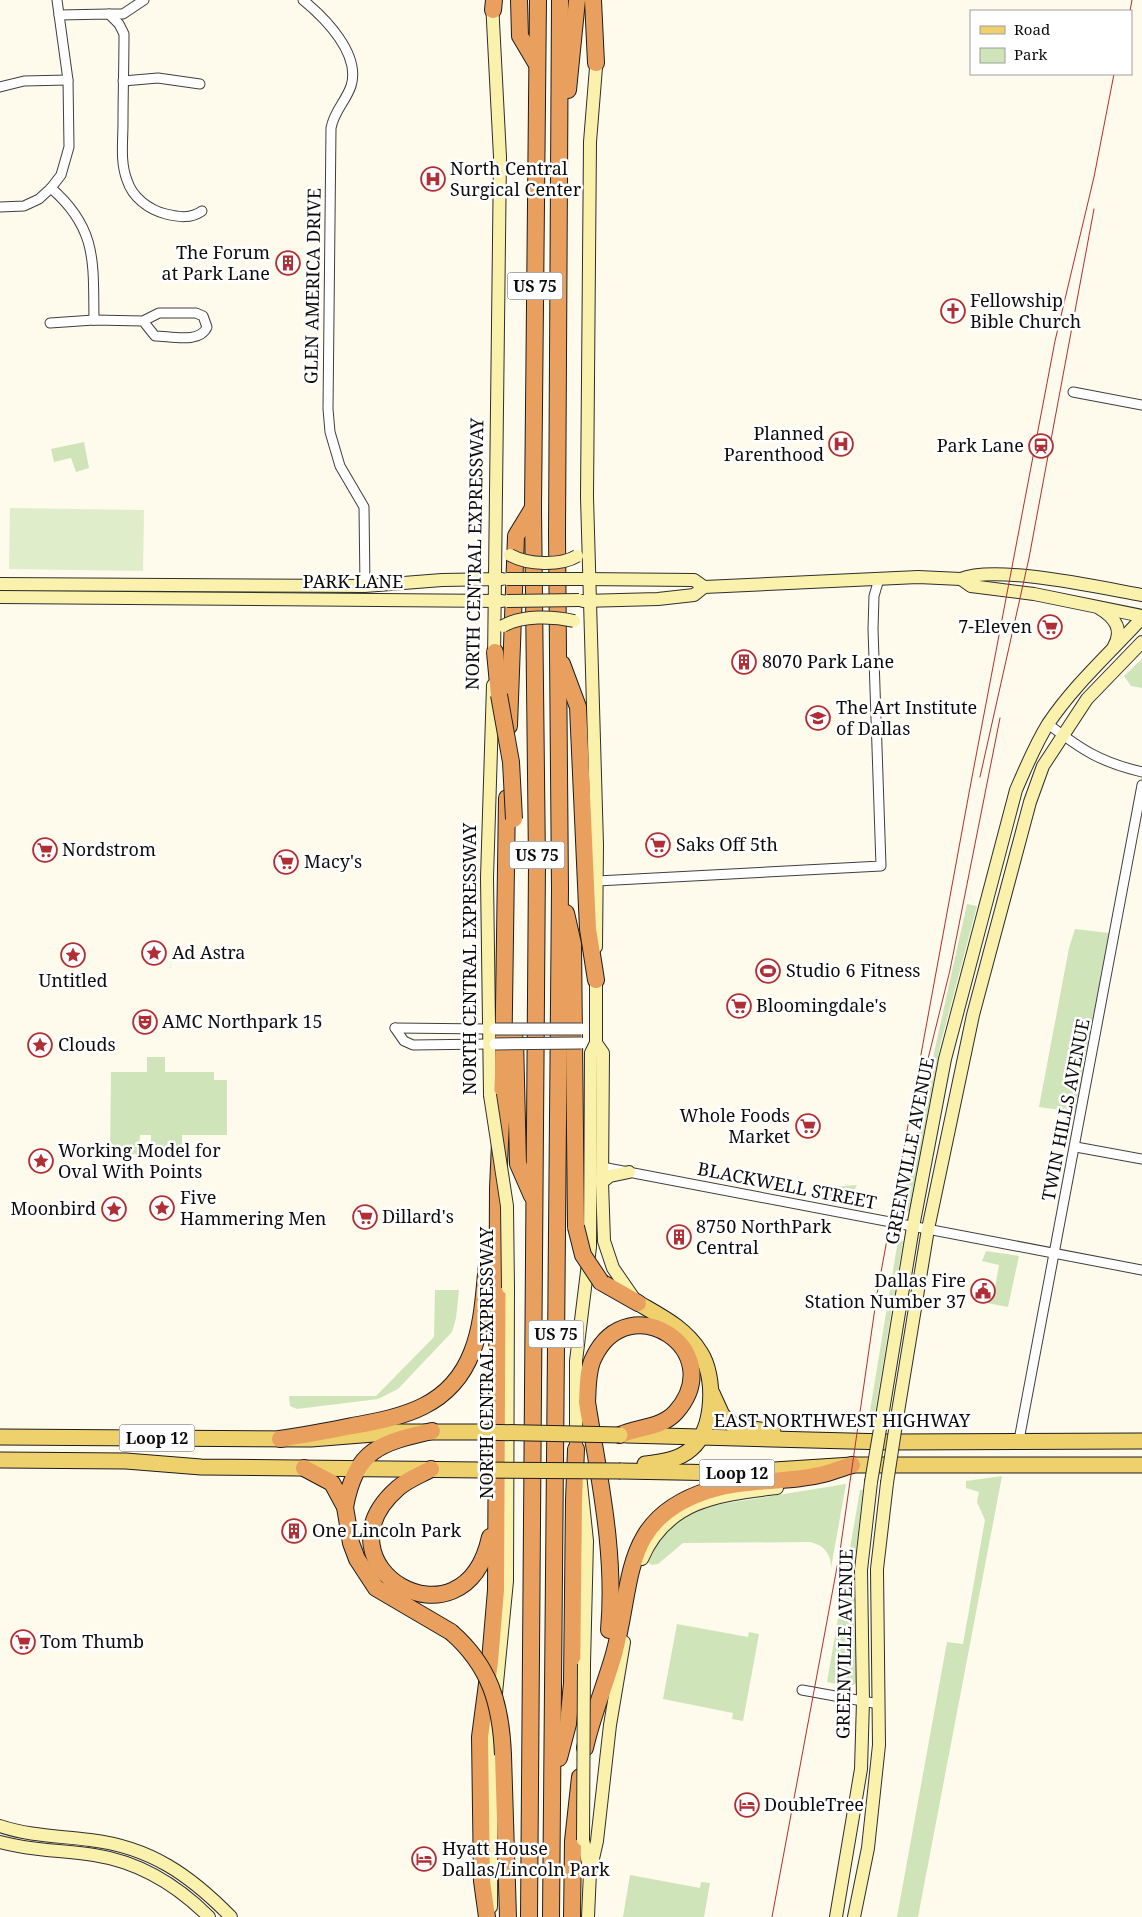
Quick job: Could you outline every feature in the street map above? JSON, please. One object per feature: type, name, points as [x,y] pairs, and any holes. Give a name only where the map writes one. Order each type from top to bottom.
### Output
[{"type":"highway","points":[[518,0],[520,36],[537,64]]},
{"type":"highway","name":"US 75","points":[[529,1917],[537,804],[533,508],[538,0]]},
{"type":"highway","name":"US 75","points":[[551,1917],[560,889],[558,652],[560,0]]},
{"type":"highway","points":[[559,149],[573,54],[578,0]]},
{"type":"highway","points":[[592,0],[596,63]]},
{"type":"highway","points":[[489,1917],[482,1881],[480,1738],[494,1620],[498,1188],[503,1076],[506,817],[516,536],[533,508]]},
{"type":"highway","points":[[495,652],[499,695],[511,762],[514,819],[518,1164],[534,1202]]},
{"type":"highway","points":[[558,652],[578,707],[588,929],[596,980]]},
{"type":"highway","points":[[560,889],[573,944],[576,1190],[579,1241],[589,1267],[601,1282],[638,1304]]},
{"type":"highway","points":[[280,1439],[398,1418],[430,1403],[456,1380],[472,1353],[480,1324],[498,1188]]},
{"type":"highway","points":[[572,1917],[573,1841],[578,1792],[585,1748],[600,1691],[607,1652],[611,1582],[609,1540],[587,1402],[588,1384],[592,1358],[600,1345],[617,1331],[636,1325],[652,1325],[668,1333],[680,1343],[689,1357],[692,1374],[689,1388],[675,1413],[665,1420],[656,1425],[633,1429],[620,1435]]},
{"type":"highway","points":[[345,1507],[348,1492],[358,1468],[368,1455],[384,1444],[432,1431]]},
{"type":"highway","points":[[553,1779],[568,1724],[572,1682],[576,1448]]},
{"type":"highway","points":[[600,1691],[614,1653],[630,1570],[637,1548],[649,1530],[665,1513],[686,1500],[712,1489],[819,1476],[852,1465]]},
{"type":"highway","points":[[304,1468],[332,1483],[345,1507],[351,1543],[357,1559],[376,1588],[451,1632],[468,1647],[483,1669],[496,1698],[502,1723],[508,1917]]},
{"type":"highway","points":[[431,1469],[399,1486],[378,1512],[373,1527],[371,1540],[373,1552],[380,1568],[401,1588],[412,1592],[426,1595],[443,1594],[458,1588],[480,1567],[487,1553],[492,1531],[495,1487]]},
{"type":"main road","points":[[590,1872],[583,1840],[587,1541],[585,1507],[576,1448],[576,1361],[590,1247],[591,1053],[596,1043],[597,881],[591,635],[584,601],[588,543],[590,142],[602,0]]},
{"type":"main road","name":"NORTH CENTRAL EXPRESSWAY","points":[[489,1917],[492,1734],[507,1581],[508,1288],[507,1206],[490,1095],[492,1029],[488,868],[495,652],[499,630],[494,601],[501,579],[496,538],[500,157],[493,3]]},
{"type":"main road","points":[[496,538],[510,554],[527,562],[563,561],[578,556],[588,543]]},
{"type":"main road","name":"PARK LANE","points":[[0,597],[584,601],[658,599],[694,595],[704,587],[918,577],[962,579],[973,574],[1031,577],[1142,596]]},
{"type":"main road","name":"PARK LANE","points":[[0,584],[365,586],[442,580],[585,579],[694,580],[704,587]]},
{"type":"main road","name":"PARK LANE","points":[[962,579],[971,586],[1034,594],[1142,617]]},
{"type":"main road","points":[[197,585],[197,599]]},
{"type":"main road","points":[[320,600],[323,597],[338,594],[362,592],[365,586]]},
{"type":"main road","points":[[1097,606],[1114,620],[1118,629],[1116,642],[1110,652]]},
{"type":"main road","name":"GREENVILLE AVENUE","points":[[836,1917],[859,1787],[863,1701],[860,1580],[872,1482],[913,1227],[944,1059],[1016,790],[1030,758],[1048,724],[1071,693],[1142,617]]},
{"type":"main road","points":[[499,630],[516,620],[565,619],[574,621],[591,635]]},
{"type":"main road","name":"GREENVILLE AVENUE","points":[[854,1917],[870,1830],[879,1753],[876,1569],[887,1483],[928,1229],[980,984],[1035,786],[1043,766],[1087,698],[1142,642]]},
{"type":"main road","points":[[998,855],[1016,860]]},
{"type":"main road","points":[[964,980],[980,984]]},
{"type":"main road","points":[[596,1043],[603,1052],[602,1182],[604,1241],[608,1255],[613,1268],[638,1304],[669,1320],[686,1333],[702,1354],[708,1372],[710,1390],[710,1412],[700,1438],[691,1449],[678,1456],[621,1471]]},
{"type":"main road","points":[[944,1059],[950,1063],[945,1100],[952,1116]]},
{"type":"main road","points":[[602,1182],[610,1176],[629,1172]]},
{"type":"main road","points":[[710,1390],[722,1415],[734,1426],[804,1440]]},
{"type":"main road","name":"Loop 12","points":[[0,1437],[280,1439],[336,1438],[432,1431]]},
{"type":"main road","name":"EAST NORTHWEST HIGHWAY","points":[[432,1431],[888,1442],[1142,1440]]},
{"type":"main road","name":"Loop 12","points":[[0,1460],[111,1461],[201,1467],[753,1473],[852,1465],[1142,1465]]},
{"type":"main road","points":[[588,1917],[590,1872],[598,1840],[610,1725],[636,1580],[646,1550],[660,1530],[678,1514],[698,1502],[721,1495],[791,1486],[819,1476]]},
{"type":"main road","points":[[0,1826],[46,1835],[93,1840],[129,1848],[170,1866],[206,1892],[231,1917]]},
{"type":"main road","points":[[93,1840],[93,1855]]},
{"type":"main road","points":[[0,1842],[35,1850],[93,1855],[126,1862],[158,1876],[182,1892],[209,1917]]},
{"type":"main road","points":[[844,1875],[862,1878]]},
{"type":"street","points":[[0,207],[24,206],[39,199],[61,175],[69,147],[68,80],[57,0]]},
{"type":"street","points":[[59,14],[123,14],[144,0]]},
{"type":"street","name":"GLEN AMERICA DRIVE","points":[[302,0],[332,27],[343,46],[352,74],[350,89],[334,114],[331,128],[328,410],[330,432],[340,466],[364,507],[365,586]]},
{"type":"street","points":[[109,14],[119,24],[124,34],[122,158],[126,180],[133,193],[146,206],[162,213],[178,217],[197,214],[202,210]]},
{"type":"street","points":[[123,81],[158,78],[200,84]]},
{"type":"street","points":[[0,87],[24,80],[68,80]]},
{"type":"street","points":[[51,188],[69,204],[88,235],[93,264],[94,320]]},
{"type":"street","points":[[50,323],[94,320],[143,321],[159,313],[196,313],[203,316],[207,328],[203,334],[196,337],[155,336],[143,321]]},
{"type":"street","points":[[1073,392],[1142,405]]},
{"type":"street","points":[[597,881],[881,866],[873,629],[874,596],[879,579]]},
{"type":"street","points":[[1048,724],[1097,759],[1112,765],[1142,772]]},
{"type":"street","name":"TWIN HILLS AVENUE","points":[[1020,1440],[1142,785]]},
{"type":"street","points":[[581,1029],[395,1028],[404,1041],[413,1045],[581,1043]]},
{"type":"street","points":[[1076,1147],[1142,1160]]},
{"type":"street","name":"BLACKWELL STREET","points":[[602,1167],[1142,1270]]},
{"type":"street","points":[[802,1690],[879,1704]]},
{"type":"green space","points":[[84,442],[89,468],[76,472],[71,458],[54,462],[51,449]]},
{"type":"green space","points":[[10,508],[144,510],[143,571],[9,569]]},
{"type":"green space","points":[[1142,659],[1142,688],[1131,686],[1124,676]]},
{"type":"green space","points":[[967,904],[977,906],[940,1046],[909,1211],[901,1213],[925,1097]]},
{"type":"green space","points":[[1075,929],[1109,933],[1080,1095],[1075,1112],[1039,1107],[1069,948]]},
{"type":"green space","points":[[147,1057],[165,1057],[165,1072],[214,1072],[214,1080],[227,1080],[227,1135],[182,1135],[182,1152],[151,1152],[151,1135],[140,1135],[139,1154],[110,1154],[111,1072],[147,1072]]},
{"type":"green space","points":[[857,1185],[846,1205],[829,1201],[831,1187]]},
{"type":"green space","points":[[898,1240],[903,1241],[874,1419],[869,1417]]},
{"type":"green space","points":[[986,1251],[1019,1256],[1008,1307],[976,1301],[977,1296],[969,1295],[985,1296],[986,1292],[994,1293],[999,1265],[982,1261]]},
{"type":"green space","points":[[435,1290],[459,1290],[456,1318],[452,1332],[398,1389],[378,1399],[297,1409],[290,1406],[289,1396],[376,1396],[434,1337]]},
{"type":"green space","points":[[1002,1476],[918,1917],[897,1917],[947,1642],[963,1644],[985,1520],[977,1502],[979,1492],[966,1488],[966,1481]]},
{"type":"green space","points":[[846,1484],[831,1568],[830,1558],[826,1551],[819,1545],[810,1542],[683,1543],[658,1564],[652,1565],[647,1562],[649,1555],[665,1531],[678,1519],[703,1507]]},
{"type":"green space","points":[[860,1490],[863,1490],[853,1575],[856,1683],[850,1687],[827,1682]]},
{"type":"green space","points":[[677,1624],[748,1637],[749,1632],[759,1634],[743,1721],[732,1719],[733,1713],[663,1699]]},
{"type":"green space","points":[[630,1875],[700,1888],[701,1882],[710,1883],[704,1917],[623,1917]]},
{"type":"tram line","points":[[1130,10],[1132,0]]},
{"type":"tram line","points":[[772,1917],[840,1551],[877,1294],[969,793],[1055,341],[1094,177],[1114,75]]},
{"type":"tram line","points":[[980,777],[1029,558],[1094,209]]},
{"type":"tram line","points":[[926,1067],[950,970],[1000,718]]},
{"type":"place","name":"North Central Surgical Center","points":[[433,179]]},
{"type":"place","name":"The Forum at Park Lane","points":[[288,263]]},
{"type":"place","name":"Fellowship Bible Church","points":[[953,311]]},
{"type":"place","name":"Planned Parenthood","points":[[841,444]]},
{"type":"place","name":"Park Lane","points":[[1041,446]]},
{"type":"place","name":"7-Eleven","points":[[1050,627]]},
{"type":"place","name":"8070 Park Lane","points":[[744,662]]},
{"type":"place","name":"The Art Institute of Dallas","points":[[818,718]]},
{"type":"place","name":"Saks Off 5th","points":[[658,845]]},
{"type":"place","name":"Nordstrom","points":[[45,850]]},
{"type":"place","name":"Macy's","points":[[286,862]]},
{"type":"place","name":"Ad Astra","points":[[154,953]]},
{"type":"place","name":"Untitled","points":[[73,955]]},
{"type":"place","name":"Studio 6 Fitness","points":[[768,971]]},
{"type":"place","name":"Bloomingdale's","points":[[739,1006]]},
{"type":"place","name":"AMC Northpark 15","points":[[145,1022]]},
{"type":"place","name":"Clouds","points":[[40,1045]]},
{"type":"place","name":"Whole Foods Market","points":[[808,1126]]},
{"type":"place","name":"Working Model for Oval With Points","points":[[41,1161]]},
{"type":"place","name":"Five Hammering Men","points":[[162,1208]]},
{"type":"place","name":"Moonbird","points":[[114,1209]]},
{"type":"place","name":"Dillard's","points":[[365,1217]]},
{"type":"place","name":"8750 NorthPark Central","points":[[679,1237]]},
{"type":"place","name":"Dallas Fire Station Number 37","points":[[983,1291]]},
{"type":"place","name":"One Lincoln Park","points":[[294,1531]]},
{"type":"place","name":"Tom Thumb","points":[[23,1642]]},
{"type":"place","name":"DoubleTree","points":[[747,1805]]},
{"type":"place","name":"Hyatt House Dallas/Lincoln Park","points":[[424,1859]]}]
